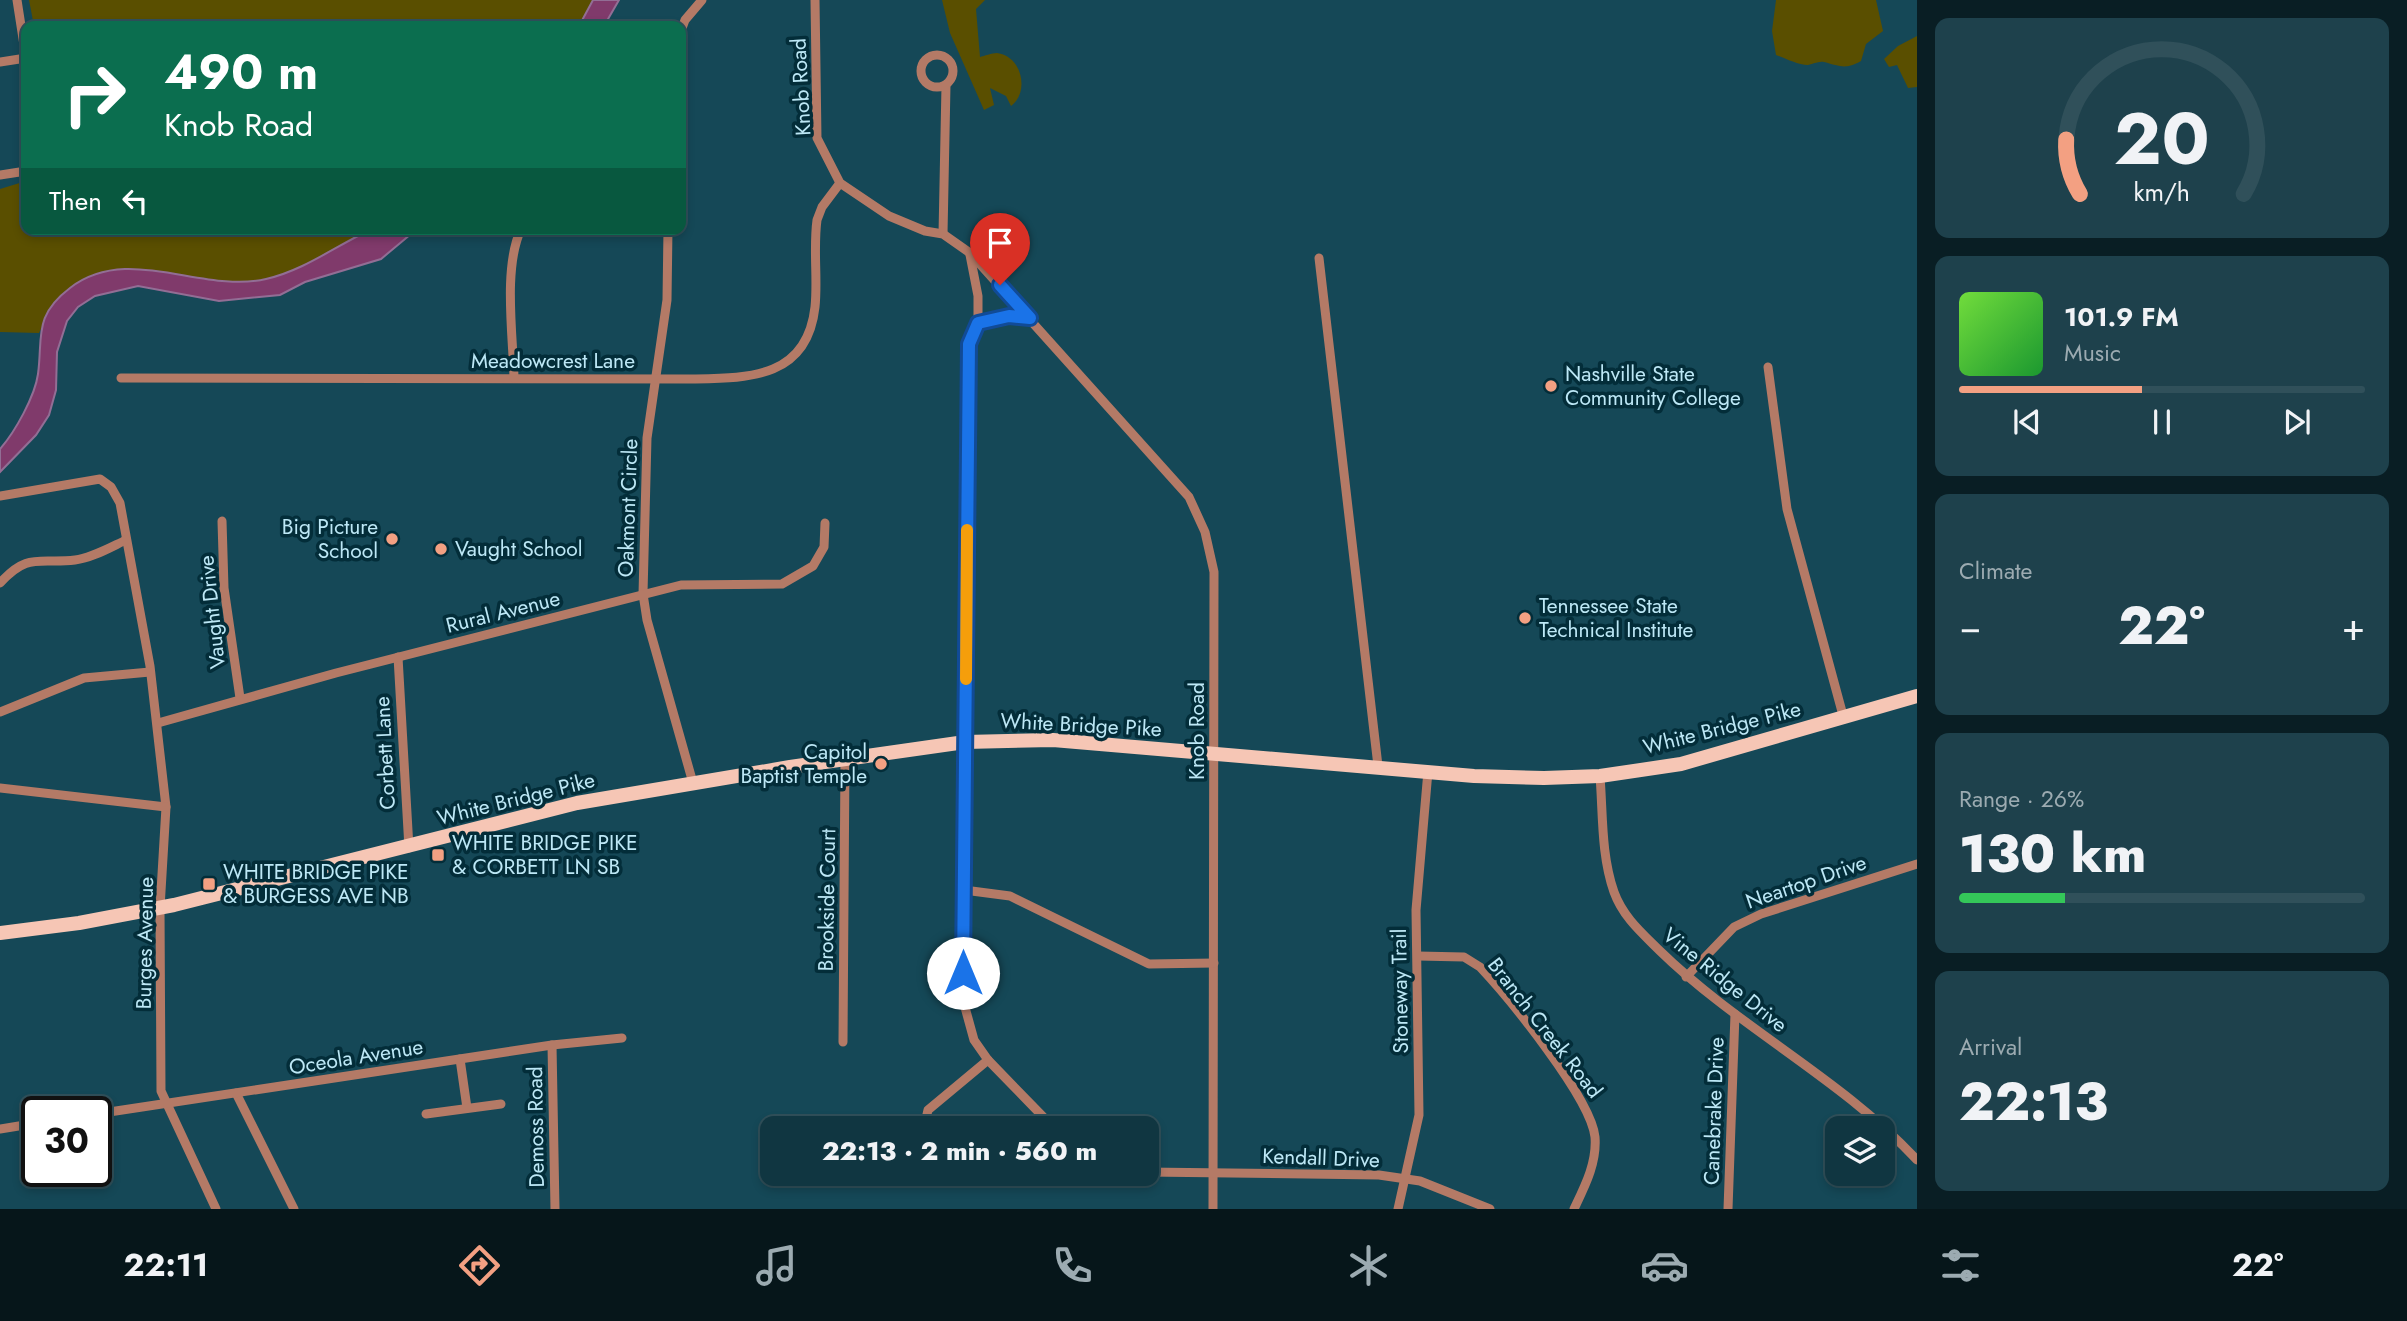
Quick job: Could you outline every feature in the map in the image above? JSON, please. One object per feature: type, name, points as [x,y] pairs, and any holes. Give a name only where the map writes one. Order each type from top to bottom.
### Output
[{"type":"main road","name":"White Bridge Pike","points":[[0,933],[79,923],[160,908],[409,848],[577,803],[845,758],[965,742],[1053,740],[1428,771],[1544,778],[1600,776],[1681,764],[1917,696]]},
{"type":"street","points":[[17,0],[21,26]]},
{"type":"street","points":[[685,21],[702,0]]},
{"type":"street","name":"Knob Road","points":[[815,0],[817,138],[841,183],[889,216],[925,231],[943,234],[970,253],[1189,497],[1205,532],[1214,572],[1213,1209]]},
{"type":"street","points":[[0,62],[21,59]]},
{"type":"street","points":[[943,234],[946,85]]},
{"type":"street","points":[[0,175],[21,172]]},
{"type":"street","name":"Meadowcrest Lane","points":[[121,377],[736,379],[760,376],[780,368],[804,345],[815,308],[817,220],[822,207],[841,183]]},
{"type":"street","points":[[514,378],[512,275],[519,235]]},
{"type":"street","name":"Oakmont Circle","points":[[668,235],[667,300],[647,438],[643,594],[647,620],[693,783]]},
{"type":"street","points":[[970,253],[978,296],[978,323],[969,344],[967,365],[963,1000],[974,1040],[988,1060],[1042,1116]]},
{"type":"street","points":[[1319,258],[1378,766]]},
{"type":"street","points":[[978,323],[1009,316],[1030,318]]},
{"type":"street","points":[[1768,367],[1787,509],[1844,719]]},
{"type":"street","name":"Burges Avenue","points":[[0,496],[100,479],[111,487],[120,503],[150,669],[166,807],[160,908],[161,1091],[216,1209]]},
{"type":"street","name":"Vaught Drive","points":[[222,521],[224,588],[240,698]]},
{"type":"street","name":"Rural Avenue","points":[[158,723],[240,698],[643,594],[700,582],[782,584],[813,566],[824,547],[825,523]]},
{"type":"street","points":[[0,583],[15,565],[50,559],[76,560],[127,540]]},
{"type":"street","name":"Corbett Lane","points":[[398,657],[409,848]]},
{"type":"street","points":[[0,712],[84,678],[150,669]]},
{"type":"street","name":"Brookside Court","points":[[843,1042],[845,758]]},
{"type":"street","name":"Stoneway Trail","points":[[1398,1209],[1419,1115],[1419,956],[1416,910],[1428,771]]},
{"type":"street","name":"Vine Ridge Drive","points":[[1600,776],[1605,850],[1615,894],[1630,922],[1686,977],[1870,1116],[1917,1160]]},
{"type":"street","points":[[0,788],[166,807]]},
{"type":"street","name":"Neartop Drive","points":[[1686,977],[1734,927],[1760,914],[1917,864]]},
{"type":"street","points":[[964,890],[1010,896],[1149,964],[1214,963]]},
{"type":"street","name":"Branch Creek Road","points":[[1419,956],[1464,957],[1480,967],[1586,1107],[1595,1139],[1594,1158],[1574,1209]]},
{"type":"street","name":"Canebrake Drive","points":[[1728,1209],[1735,1014]]},
{"type":"street","name":"Oceola Avenue","points":[[112,1111],[552,1045],[622,1038]]},
{"type":"street","name":"Demoss Road","points":[[552,1045],[555,1209]]},
{"type":"street","points":[[460,1059],[467,1108]]},
{"type":"street","points":[[927,1116],[928,1110],[988,1060]]},
{"type":"street","points":[[236,1093],[293,1209]]},
{"type":"street","points":[[426,1114],[501,1104]]},
{"type":"street","points":[[0,1129],[21,1126]]},
{"type":"street","name":"Kendall Drive","points":[[1159,1172],[1380,1175],[1439,1187],[1490,1209]]},
{"type":"shaded area","points":[[29,0],[593,0],[582,21],[33,21]]},
{"type":"shaded area","points":[[593,0],[619,0],[607,21],[582,21]]},
{"type":"shaded area","points":[[942,0],[985,0],[976,9],[980,57],[997,53],[1006,56],[1017,67],[1022,84],[1017,100],[1011,106],[1006,96],[990,88],[994,105],[984,110],[950,33]]},
{"type":"shaded area","points":[[1776,0],[1876,0],[1883,31],[1866,44],[1861,61],[1851,66],[1822,62],[1800,64],[1776,55],[1772,31]]},
{"type":"shaded area","points":[[1917,36],[1917,87],[1908,88],[1897,65],[1889,67],[1884,59],[1898,46]]},
{"type":"shaded area","points":[[21,183],[21,235],[361,235],[307,263],[266,279],[233,282],[139,270],[111,271],[85,279],[61,299],[39,333],[0,332],[0,189]]},
{"type":"shaded area","points":[[361,235],[410,235],[381,259],[305,282],[280,295],[219,301],[138,286],[95,296],[78,307],[67,321],[57,352],[56,390],[49,415],[36,435],[0,472],[0,449],[24,413],[36,383],[45,318],[58,298],[70,288],[92,275],[116,270],[141,269],[242,282],[280,275]]},
{"type":"slow traffic","points":[[966,679],[967,530]]},
{"type":"place","name":"Nashville State Community College","points":[[1551,386]]},
{"type":"place","name":"Big Picture School","points":[[392,539]]},
{"type":"place","name":"Vaught School","points":[[441,549]]},
{"type":"place","name":"Tennessee State Technical Institute","points":[[1525,618]]},
{"type":"place","name":"Capitol Baptist Temple","points":[[881,764]]},
{"type":"place","name":"WHITE BRIDGE PIKE & CORBETT LN SB","points":[[438,855]]},
{"type":"place","name":"WHITE BRIDGE PIKE & BURGESS AVE NB","points":[[209,884]]},
{"type":"route","points":[[963,973],[969,344],[978,323],[1009,316],[1030,318],[1000,285]]}]
